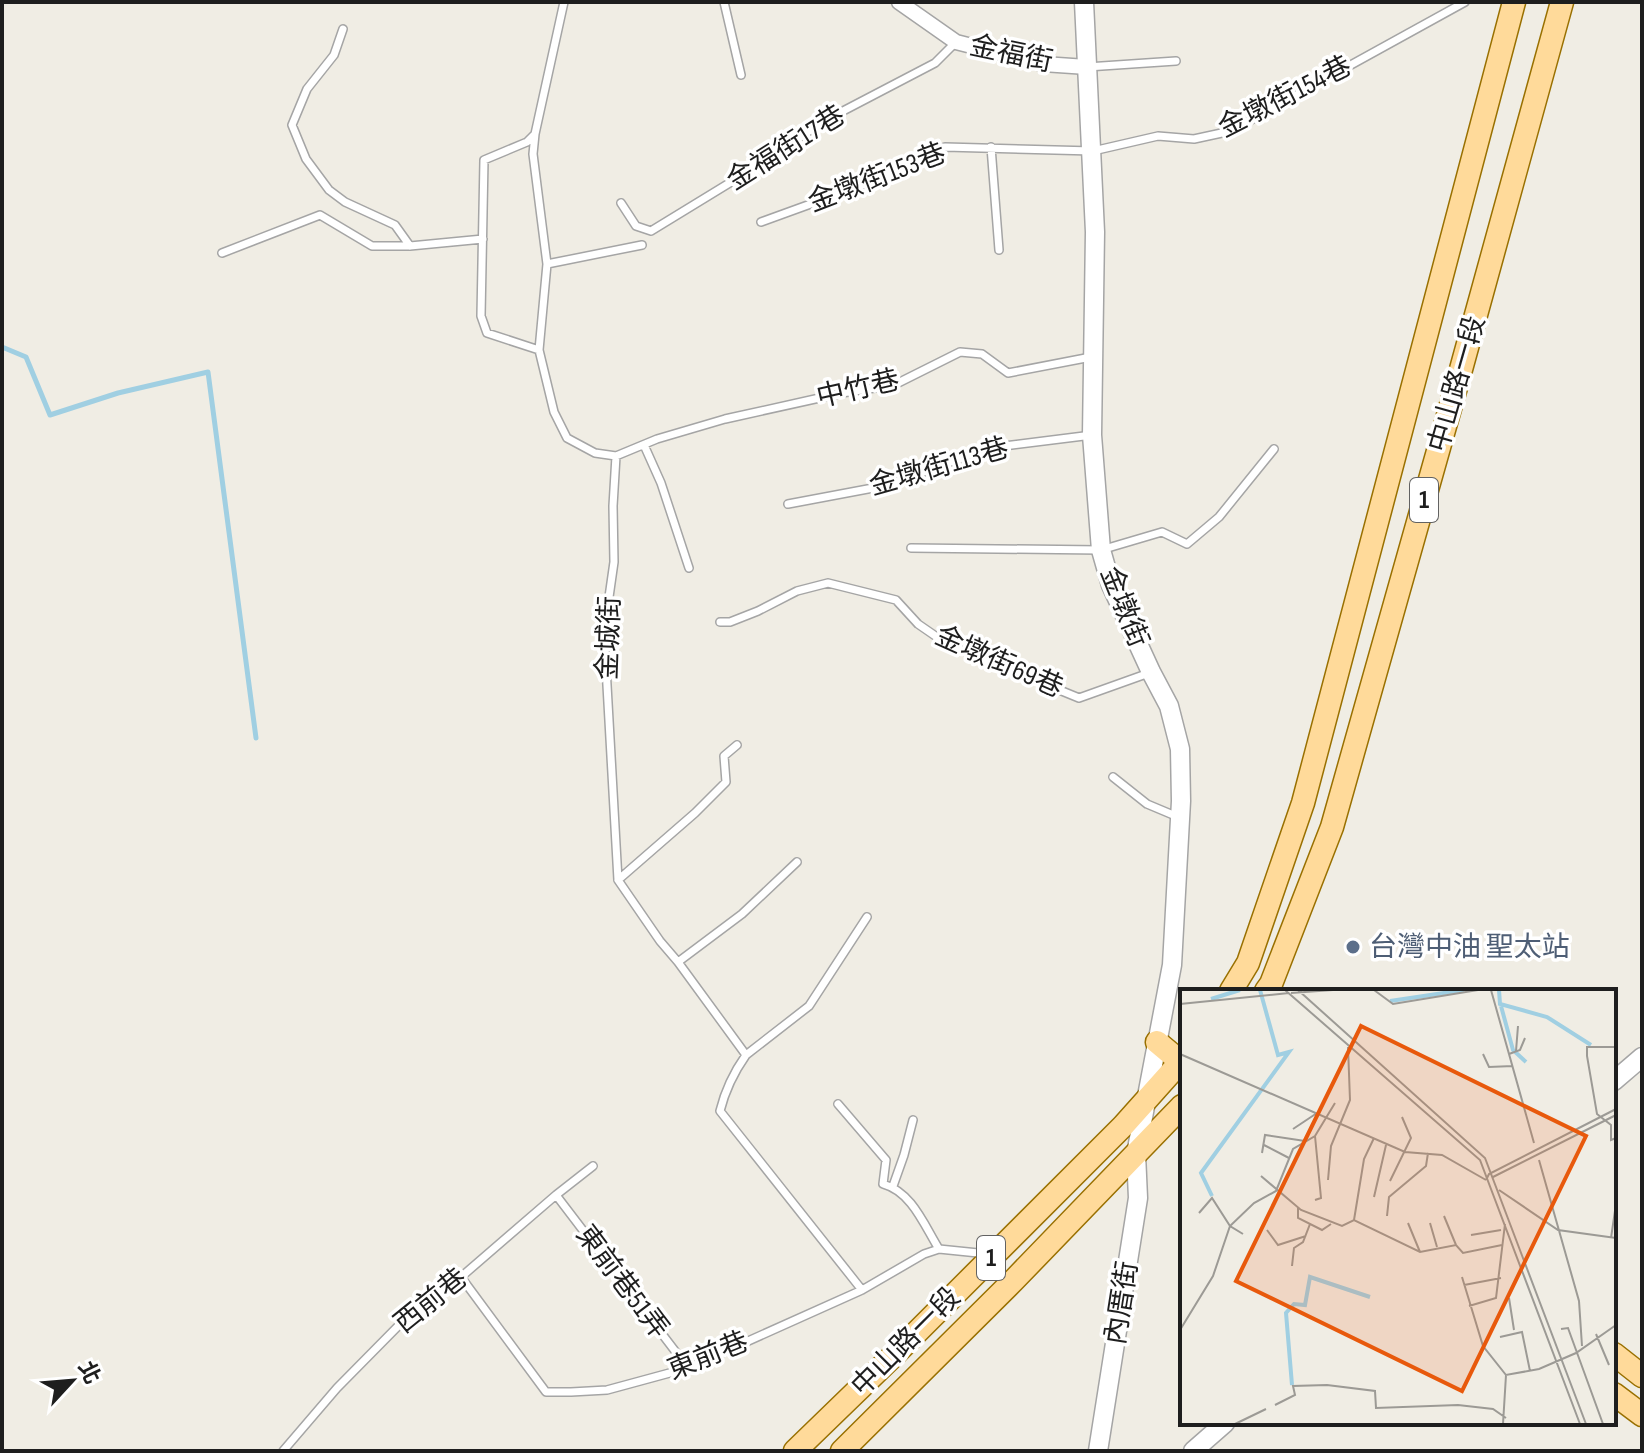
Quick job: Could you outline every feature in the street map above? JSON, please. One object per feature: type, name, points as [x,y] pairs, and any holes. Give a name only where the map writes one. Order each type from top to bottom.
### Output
[{"type":"main road","name":"中山路一段","points":[[1232,989],[1248,963],[1303,803],[1514,2]]},
{"type":"main road","name":"中山路一段","points":[[1267,989],[1332,827],[1562,2]]},
{"type":"main road","points":[[1157,1042],[1180,1055]]},
{"type":"main road","name":"中山路一段","points":[[795,1451],[1123,1126],[1180,1059]]},
{"type":"main road","name":"中山路一段","points":[[842,1451],[964,1331],[1180,1108]]},
{"type":"main road","points":[[1616,1356],[1642,1376]]},
{"type":"main road","points":[[1616,1396],[1642,1415]]},
{"type":"street","name":"金墩街","points":[[1084,2],[1095,232],[1092,435],[1101,550],[1111,585],[1169,706],[1180,749],[1180,818],[1172,965],[1136,1154]]},
{"type":"street","name":"金福街","points":[[901,3],[956,42],[1043,64],[1087,67]]},
{"type":"street","points":[[1616,1079],[1642,1057]]},
{"type":"street","name":"內厝街","points":[[1098,1451],[1138,1198],[1136,1154]]},
{"type":"street","points":[[1193,1451],[1223,1425]]},
{"type":"lane","points":[[564,2],[533,154],[547,264],[539,350],[554,412],[567,438],[595,453],[616,456]]},
{"type":"lane","points":[[724,2],[741,75]]},
{"type":"lane","name":"金墩街154巷","points":[[1093,151],[1158,136],[1194,139],[1231,131],[1465,2]]},
{"type":"lane","points":[[343,29],[334,55],[307,89],[292,125],[306,159],[329,190],[345,202],[395,225],[410,246]]},
{"type":"lane","name":"金福街17巷","points":[[621,203],[636,226],[651,231],[767,160],[822,122],[935,63],[956,42]]},
{"type":"lane","points":[[1087,67],[1176,61]]},
{"type":"lane","points":[[535,134],[527,142],[484,160],[481,316],[487,333],[539,350]]},
{"type":"lane","name":"金墩街153巷","points":[[761,222],[874,181],[945,147],[1093,151]]},
{"type":"lane","points":[[991,147],[999,250]]},
{"type":"lane","points":[[222,253],[320,215],[372,246],[483,239]]},
{"type":"lane","points":[[547,264],[642,245]]},
{"type":"lane","name":"中竹巷","points":[[616,456],[657,439],[725,419],[842,393],[894,385],[960,352],[982,354],[1008,373],[1093,357]]},
{"type":"lane","name":"金墩街113巷","points":[[788,504],[889,485],[988,448],[1092,435]]},
{"type":"lane","points":[[644,445],[661,483],[689,568]]},
{"type":"lane","points":[[911,548],[1101,550],[1162,532],[1187,544],[1219,517],[1274,449]]},
{"type":"lane","name":"金城街","points":[[616,456],[614,562],[604,632],[618,880]]},
{"type":"lane","name":"金墩街69巷","points":[[720,622],[730,622],[797,591],[828,583],[896,600],[918,624],[947,644],[1079,698],[1151,672]]},
{"type":"lane","points":[[737,745],[724,756],[726,782],[618,880],[746,1055]]},
{"type":"lane","points":[[1113,777],[1147,804],[1180,818]]},
{"type":"lane","points":[[678,962],[742,914],[797,862]]},
{"type":"lane","points":[[862,1290],[720,1111],[723,1096],[738,1065],[746,1055],[809,1006],[867,917]]},
{"type":"lane","points":[[838,1104],[886,1160],[883,1184],[893,1186],[907,1198],[939,1249],[994,1254]]},
{"type":"lane","points":[[893,1186],[913,1120]]},
{"type":"lane","name":"西前巷","points":[[283,1451],[337,1388],[412,1312],[461,1277],[593,1166]]},
{"type":"lane","name":"東前巷51弄","points":[[556,1195],[688,1368]]},
{"type":"lane","name":"東前巷","points":[[461,1277],[546,1392],[607,1390],[688,1368],[862,1290],[924,1254],[939,1249]]},
{"type":"waterway","points":[[2,347],[26,357],[50,415],[118,393],[208,372],[256,738]]},
{"type":"place","name":"台灣中油 聖太站","points":[[1353,947]]}]
